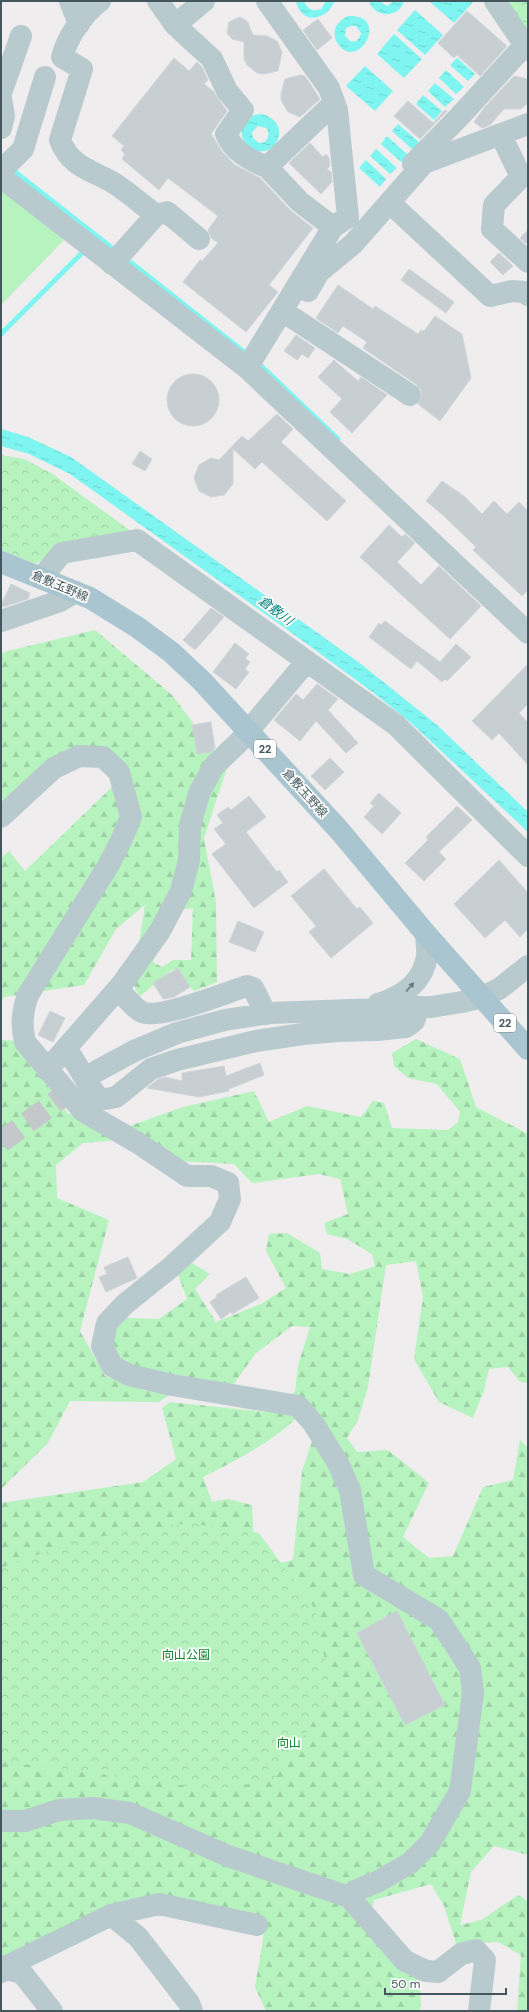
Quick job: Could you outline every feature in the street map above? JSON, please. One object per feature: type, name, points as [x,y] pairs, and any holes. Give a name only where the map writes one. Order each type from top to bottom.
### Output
[{"type":"main road","name":"倉敷玉野線","points":[[1,562],[76,592],[137,627],[171,652],[202,681],[339,830],[426,934],[528,1049]]},
{"type":"street","points":[[70,1],[79,24]]},
{"type":"street","points":[[100,1],[89,10],[65,46],[62,57],[82,69],[60,140],[64,152],[77,165],[116,184],[156,215]]},
{"type":"street","points":[[158,1],[175,25],[212,59],[227,91],[243,110],[226,134],[230,144],[250,160],[267,167],[298,187],[300,202],[340,222],[362,216],[526,47],[495,1]]},
{"type":"street","points":[[175,25],[204,1]]},
{"type":"street","points":[[256,364],[340,222],[337,110],[329,88],[267,1]]},
{"type":"street","points":[[1,93],[21,36]]},
{"type":"street","points":[[46,77],[23,149],[4,169],[89,246],[119,256],[256,364],[528,633]]},
{"type":"street","points":[[1,98],[4,116],[1,128]]},
{"type":"street","points":[[267,167],[334,103]]},
{"type":"street","points":[[256,364],[293,318],[319,272],[353,244],[424,163],[528,124]]},
{"type":"street","points":[[501,135],[524,177],[494,205],[492,229],[528,262]]},
{"type":"street","points":[[390,203],[490,296],[512,291],[525,292],[528,295]]},
{"type":"street","points":[[119,256],[156,215],[167,212],[199,239]]},
{"type":"street","points":[[293,318],[410,395]]},
{"type":"street","points":[[41,578],[62,553],[137,540],[396,725],[528,856]]},
{"type":"street","points":[[1,621],[60,601],[76,592]]},
{"type":"street","points":[[47,1070],[118,989],[160,931],[182,891],[189,860],[190,825],[200,791],[214,766],[239,742],[307,661]]},
{"type":"street","points":[[1,817],[54,768],[79,756],[103,757],[119,772],[130,817],[121,841],[108,866],[28,995],[22,1011],[22,1029],[25,1042],[83,1111],[138,1143],[187,1176],[211,1176],[228,1183],[230,1199],[220,1222],[170,1268],[125,1304],[107,1324],[102,1346],[112,1366],[129,1375],[172,1386],[298,1406],[313,1423],[334,1456],[350,1490],[364,1575],[439,1620],[470,1668],[473,1693],[460,1791],[430,1843],[410,1863],[379,1881],[355,1891],[348,1897]]},
{"type":"street","points":[[363,1009],[390,1000],[407,992],[423,968],[427,956],[426,934]]},
{"type":"street","points":[[97,1071],[134,1051],[177,1033],[225,1020],[266,1014],[419,1007],[462,1002],[482,997],[499,988],[528,966]]},
{"type":"street","points":[[118,989],[135,1008],[143,1013],[154,1014],[194,1004],[247,986],[253,988],[266,1014]]},
{"type":"street","points":[[67,1049],[91,1088],[98,1097],[105,1099],[116,1097],[151,1069],[177,1060],[256,1041],[303,1034],[377,1030],[406,1026],[414,1021],[419,1007]]},
{"type":"street","points":[[1,1821],[25,1821],[59,1810],[94,1808],[130,1813],[228,1856],[348,1897],[405,1961],[426,1971],[438,1972],[461,1954],[476,1950],[485,1960],[479,2011]]},
{"type":"street","points":[[2,1970],[111,1916],[159,1904],[257,1925]]},
{"type":"street","points":[[111,1916],[138,1937],[189,2003],[192,2011]]},
{"type":"street","points":[[2,1970],[22,1973],[52,2011]]},
{"type":"green space","points":[[506,1],[528,1],[528,34]]},
{"type":"green space","points":[[1,189],[64,240],[1,305]]},
{"type":"green space","points":[[1,455],[24,459],[51,473],[139,537],[55,551],[36,564],[1,550]]},
{"type":"green space","points":[[95,630],[172,695],[227,768],[204,838],[216,903],[217,982],[194,991],[173,969],[139,997],[133,982],[145,905],[116,929],[84,985],[4,997],[1,1002],[1,858],[9,851],[25,871],[113,786],[108,773],[94,763],[43,769],[1,807],[1,656],[4,652]],"holes":[[[193,908],[191,960],[173,960],[162,967],[153,962],[176,910]]]},
{"type":"green space","name":"向山","points":[[416,1039],[460,1059],[476,1107],[528,1134],[528,1383],[520,1382],[508,1367],[489,1369],[484,1390],[473,1418],[439,1402],[414,1359],[423,1297],[416,1261],[386,1265],[368,1387],[358,1420],[347,1438],[357,1452],[388,1450],[429,1483],[403,1537],[429,1558],[453,1556],[483,1487],[513,1480],[520,1440],[528,1448],[528,1476],[526,1480],[528,1481],[528,1855],[494,1846],[471,1872],[460,1925],[481,1920],[518,1895],[528,1901],[528,2011],[517,2011],[521,1955],[498,1942],[456,1944],[444,1906],[431,1884],[374,1900],[371,1912],[420,1978],[421,2005],[419,2011],[266,2011],[255,1987],[266,1921],[156,1897],[1,1965],[1,1503],[143,1482],[176,1459],[162,1408],[170,1402],[265,1412],[295,1392],[298,1365],[310,1327],[292,1326],[256,1353],[230,1389],[138,1371],[112,1353],[114,1332],[126,1318],[159,1319],[187,1299],[177,1272],[189,1261],[210,1274],[195,1289],[216,1322],[261,1304],[286,1288],[266,1251],[269,1234],[287,1233],[320,1253],[322,1269],[350,1274],[375,1266],[372,1254],[347,1239],[327,1234],[324,1223],[348,1214],[340,1179],[319,1174],[252,1183],[234,1164],[178,1161],[142,1138],[83,1143],[56,1165],[57,1198],[109,1220],[80,1331],[105,1376],[146,1391],[173,1392],[159,1402],[70,1401],[48,1443],[1,1489],[1,1040],[21,1041],[67,1113],[124,1128],[183,1107],[254,1091],[269,1122],[307,1106],[361,1117],[373,1101],[384,1103],[392,1128],[448,1130],[458,1122],[460,1112],[437,1084],[408,1078],[394,1066],[392,1053]],"holes":[[[298,1417],[312,1441],[302,1471],[293,1560],[267,1566],[254,1542],[252,1505],[228,1499],[212,1502],[203,1477],[265,1443]]]},
{"type":"green space","name":"向山公園","points":[[188,1523],[259,1533],[315,1609],[332,1695],[273,1781],[211,1789],[1,1761],[1,1568],[78,1540]]},
{"type":"water","points":[[296,1],[304,1],[309,8],[313,10],[321,9],[326,1],[334,2],[325,14],[314,18],[302,14]]},
{"type":"water","points":[[369,1],[379,1],[387,6],[394,1],[404,1],[397,11],[386,14],[376,11]]},
{"type":"water","points":[[429,1],[471,1],[473,2],[454,23]]},
{"type":"water","points":[[415,10],[443,35],[425,55],[397,30]]},
{"type":"water","points":[[348,16],[361,18],[368,23],[369,31],[367,40],[362,47],[354,51],[346,51],[338,44],[336,40],[336,27],[344,18]],"holes":[[[356,26],[361,33],[359,39],[356,41],[350,41],[345,36],[346,28]]]},
{"type":"water","points":[[394,34],[422,59],[404,78],[377,54]]},
{"type":"water","points":[[457,58],[475,74],[468,81],[450,65]]},
{"type":"water","points":[[365,66],[393,91],[375,111],[346,86]]},
{"type":"water","points":[[446,70],[464,87],[456,94],[439,78]]},
{"type":"water","points":[[435,83],[454,99],[445,107],[428,91]]},
{"type":"water","points":[[423,95],[442,111],[434,120],[416,104]]},
{"type":"water","points":[[261,114],[270,117],[276,123],[279,131],[277,141],[272,148],[265,151],[258,151],[246,144],[242,131],[248,119],[252,116]],"holes":[[[258,126],[266,128],[268,133],[267,138],[265,142],[259,143],[253,138],[252,132]]]},
{"type":"water","points":[[398,124],[419,142],[413,150],[392,131]]},
{"type":"water","points":[[387,136],[408,155],[401,162],[381,144]]},
{"type":"water","points":[[376,149],[397,168],[390,174],[370,156]]},
{"type":"water","points":[[366,160],[386,179],[380,187],[359,168]]},
{"type":"water","name":"倉敷川","points":[[1,429],[28,437],[71,457],[361,664],[437,725],[528,812],[528,832],[410,722],[375,694],[70,474],[29,454],[1,446]]},
{"type":"building","points":[[467,11],[507,46],[480,76],[457,55],[454,58],[438,43]]},
{"type":"building","points":[[240,17],[247,21],[253,35],[267,36],[277,41],[282,52],[278,71],[264,74],[257,73],[247,65],[244,59],[244,42],[232,39],[227,33],[229,22]]},
{"type":"building","points":[[318,19],[332,38],[317,50],[303,30]]},
{"type":"building","points":[[174,58],[189,71],[197,62],[202,67],[208,80],[204,84],[213,91],[227,111],[211,134],[223,153],[235,165],[260,178],[291,211],[313,228],[269,285],[278,292],[246,332],[183,282],[200,260],[202,261],[218,243],[211,238],[208,230],[218,216],[168,178],[159,190],[122,159],[125,154],[121,150],[124,146],[112,136]]},
{"type":"building","points":[[300,75],[305,76],[320,99],[300,117],[288,112],[281,100],[281,94],[285,79]]},
{"type":"building","points":[[514,76],[528,79],[528,103],[521,109],[504,109],[490,125],[482,128],[474,122],[484,108]]},
{"type":"building","points":[[408,101],[433,123],[445,110],[447,111],[420,139],[394,116]]},
{"type":"building","points":[[310,143],[323,157],[326,154],[329,158],[330,166],[327,169],[331,172],[332,182],[321,194],[289,163]]},
{"type":"building","points":[[528,230],[528,245],[520,238]]},
{"type":"building","points":[[499,253],[513,266],[503,275],[490,262]]},
{"type":"building","points":[[409,269],[454,302],[446,313],[401,280]]},
{"type":"building","points":[[338,285],[373,309],[375,306],[418,334],[421,330],[424,331],[435,316],[462,334],[471,378],[440,421],[418,404],[422,395],[421,390],[417,385],[363,348],[367,342],[343,326],[338,333],[316,318]]},
{"type":"building","points":[[296,335],[315,348],[308,358],[302,354],[297,360],[284,351]]},
{"type":"building","points":[[334,360],[358,381],[361,377],[387,395],[352,433],[330,412],[342,399],[318,377]]},
{"type":"building","points":[[193,374],[203,376],[211,382],[217,390],[219,400],[217,410],[211,418],[203,424],[193,426],[183,424],[175,418],[169,410],[167,400],[169,390],[175,382],[183,376]]},
{"type":"building","points":[[277,414],[293,429],[281,442],[346,501],[327,521],[262,462],[255,469],[233,449],[233,484],[224,495],[211,497],[199,491],[194,478],[199,465],[211,458],[219,460],[242,436],[248,441]]},
{"type":"building","points":[[140,451],[152,459],[145,471],[132,464]]},
{"type":"building","points":[[442,481],[465,497],[482,514],[494,501],[507,514],[519,502],[528,511],[528,590],[522,596],[473,550],[476,547],[426,501]]},
{"type":"building","points":[[389,525],[402,537],[405,534],[415,543],[397,562],[421,585],[439,566],[481,606],[450,639],[360,557]]},
{"type":"building","points":[[11,584],[30,593],[28,599],[3,607],[1,605]]},
{"type":"building","points":[[211,608],[224,617],[195,650],[183,640]]},
{"type":"building","points":[[385,621],[440,662],[456,644],[471,657],[447,681],[445,679],[442,682],[417,661],[411,669],[369,637],[379,623],[381,625]]},
{"type":"building","points":[[235,643],[249,654],[245,658],[250,662],[245,669],[249,672],[236,689],[213,672]]},
{"type":"building","points":[[528,664],[528,704],[519,713],[528,723],[528,765],[499,733],[492,740],[472,721]]},
{"type":"building","points":[[317,684],[338,699],[328,710],[358,743],[346,753],[316,721],[300,741],[274,720],[296,694],[303,700]]},
{"type":"building","points":[[211,722],[215,748],[211,752],[197,754],[192,725]]},
{"type":"building","points":[[330,758],[344,772],[325,790],[311,776]]},
{"type":"building","points":[[379,793],[401,813],[382,834],[364,817],[374,806],[370,803]]},
{"type":"building","points":[[249,796],[266,817],[246,832],[277,872],[279,870],[288,882],[254,908],[212,854],[226,844],[214,829],[223,823],[217,815],[228,807],[231,810]]},
{"type":"building","points":[[457,806],[472,820],[439,852],[446,859],[424,881],[405,863],[428,840],[426,837]]},
{"type":"building","points":[[499,860],[528,893],[528,929],[520,937],[505,920],[485,938],[454,904]]},
{"type":"building","points":[[324,869],[357,909],[360,907],[373,923],[331,958],[309,932],[316,926],[291,896]]},
{"type":"building","points":[[238,921],[264,932],[255,952],[229,942]]},
{"type":"building","points":[[178,968],[190,987],[174,997],[163,999],[153,983]]},
{"type":"building","points":[[50,1011],[65,1018],[53,1042],[38,1035]]},
{"type":"building","points":[[260,1063],[264,1075],[229,1089],[229,1091],[199,1097],[147,1088],[157,1080],[165,1077],[182,1081],[182,1073],[224,1066],[226,1076]]},
{"type":"building","points":[[128,1257],[137,1278],[106,1292],[99,1277],[107,1274],[104,1267]]},
{"type":"building","points":[[246,1277],[259,1298],[232,1314],[231,1312],[221,1319],[210,1302],[217,1297],[216,1295]]},
{"type":"building","points":[[397,1611],[445,1705],[405,1725],[357,1633]]},
{"type":"waterway","points":[[10,168],[117,252]]},
{"type":"waterway","points":[[1,334],[86,249]]},
{"type":"waterway","points":[[125,258],[249,356]]},
{"type":"waterway","points":[[257,362],[338,439]]},
{"type":"tunnel","points":[[1,1142],[97,1071]]}]
